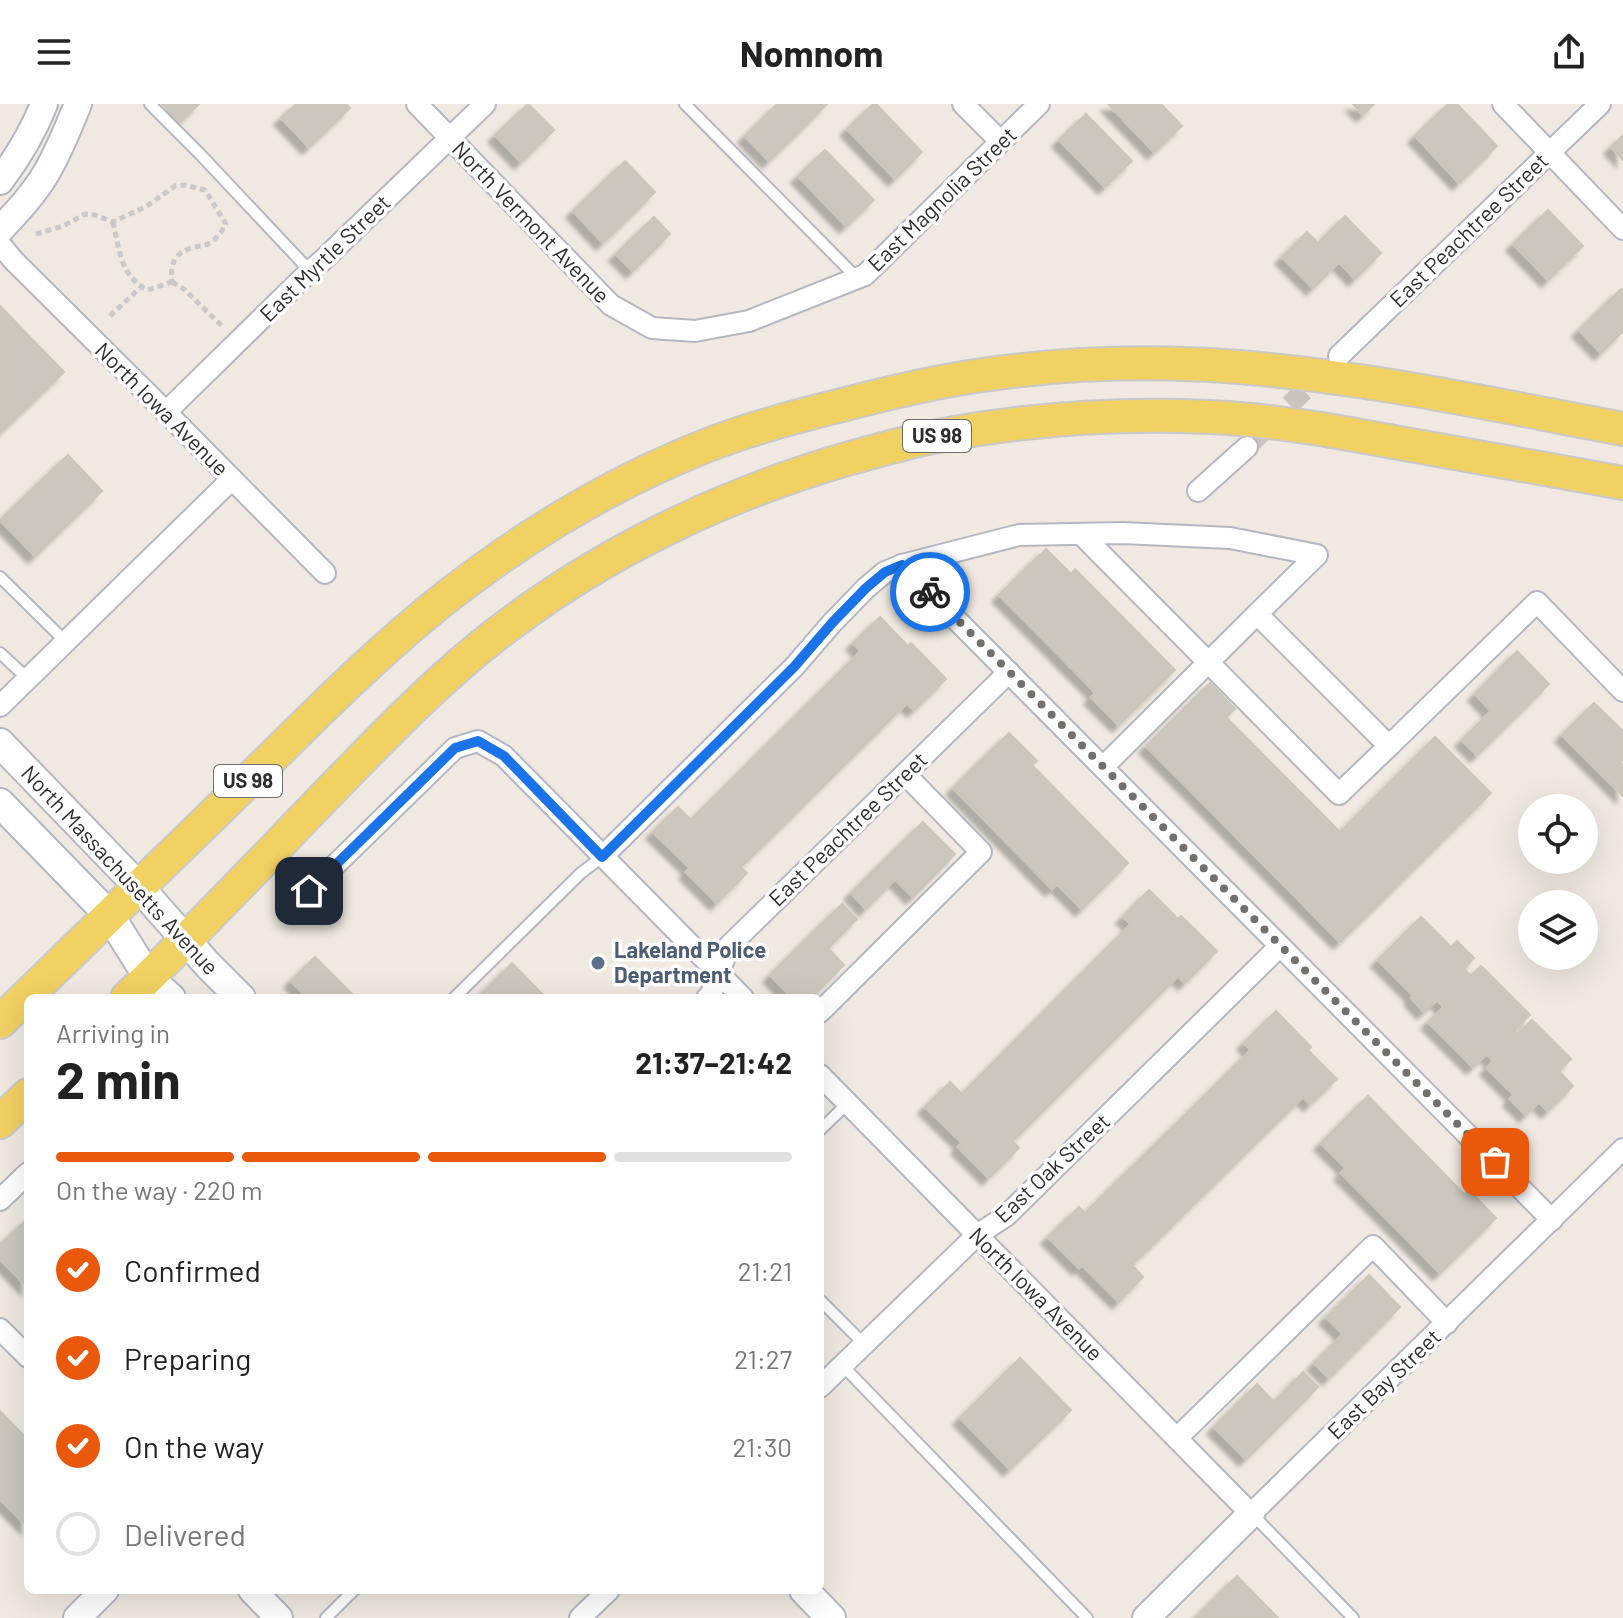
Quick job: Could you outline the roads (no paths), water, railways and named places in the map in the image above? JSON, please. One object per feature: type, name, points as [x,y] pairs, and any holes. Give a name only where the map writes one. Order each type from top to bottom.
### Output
[{"type":"main road","name":"US 98","points":[[29,994],[406,630],[507,553],[576,509],[710,444],[880,395],[970,377],[1147,363],[1317,374],[1623,429]]},
{"type":"main road","name":"US 98","points":[[149,991],[187,940],[417,701],[479,648],[544,600],[615,556],[687,518],[770,484],[850,458],[936,436],[1022,423],[1115,416],[1211,417],[1300,425],[1623,483]]},
{"type":"main road","name":"North Massachusetts Avenue","points":[[0,743],[237,994]]},
{"type":"main road","name":"North Massachusetts Avenue","points":[[0,803],[110,916],[149,991]]},
{"type":"main road","name":"US 98","points":[[0,1022],[24,999]]},
{"type":"main road","points":[[0,1122],[24,1099]]},
{"type":"main road","points":[[808,1594],[831,1618]]},
{"type":"street","points":[[0,181],[35,127],[44,104]]},
{"type":"street","points":[[0,230],[44,177],[78,104]]},
{"type":"street","name":"North Vermont Avenue","points":[[417,104],[611,305],[652,328],[695,331],[749,321]]},
{"type":"street","name":"East Myrtle Street","points":[[166,412],[485,104]]},
{"type":"street","points":[[963,104],[1000,141]]},
{"type":"street","name":"East Magnolia Street","points":[[749,321],[865,275],[1039,104]]},
{"type":"street","points":[[1503,104],[1623,229]]},
{"type":"street","name":"East Peachtree Street","points":[[1339,356],[1600,104]]},
{"type":"street","name":"North Iowa Avenue","points":[[0,244],[325,573]]},
{"type":"street","points":[[1198,491],[1247,447]]},
{"type":"street","points":[[0,706],[232,479]]},
{"type":"street","points":[[602,857],[885,572],[1019,535],[1123,533],[1230,538],[1317,555],[1103,767]]},
{"type":"street","points":[[1081,534],[1339,794],[1537,602],[1623,691]]},
{"type":"street","points":[[902,565],[1552,1220]]},
{"type":"street","points":[[1257,614],[1389,746]]},
{"type":"street","name":"East Peachtree Street","points":[[711,994],[729,946],[1009,672]]},
{"type":"street","points":[[288,911],[455,748],[478,741],[504,756],[739,994]]},
{"type":"street","points":[[824,1008],[981,852],[905,774]]},
{"type":"street","name":"East Oak Street","points":[[824,1383],[977,1235],[1006,1216],[1280,946]]},
{"type":"street","name":"North Iowa Avenue","points":[[824,1079],[1251,1514]]},
{"type":"street","name":"East Bay Street","points":[[1146,1618],[1623,1149]]},
{"type":"street","points":[[0,1200],[24,1177]]},
{"type":"street","points":[[1177,1438],[1373,1246],[1447,1323]]},
{"type":"street","points":[[0,1329],[24,1353]]},
{"type":"street","points":[[77,1618],[101,1594]]},
{"type":"street","points":[[256,1594],[279,1618]]},
{"type":"street","points":[[580,1618],[605,1594]]},
{"type":"lane","points":[[150,104],[310,271]]},
{"type":"lane","points":[[685,104],[857,278]]},
{"type":"lane","points":[[0,577],[65,641]]},
{"type":"lane","points":[[0,653],[28,679]]},
{"type":"lane","points":[[458,994],[581,873],[602,857]]},
{"type":"lane","points":[[824,1126],[848,1103]]},
{"type":"lane","points":[[824,1304],[864,1344]]},
{"type":"lane","points":[[842,1365],[1087,1618]]},
{"type":"lane","points":[[1251,1514],[1353,1618]]},
{"type":"lane","points":[[326,1618],[350,1594]]},
{"type":"tunnel","points":[[1247,447],[1322,373]]},
{"type":"place","name":"Lakeland Police Department","points":[[598,963]]}]
